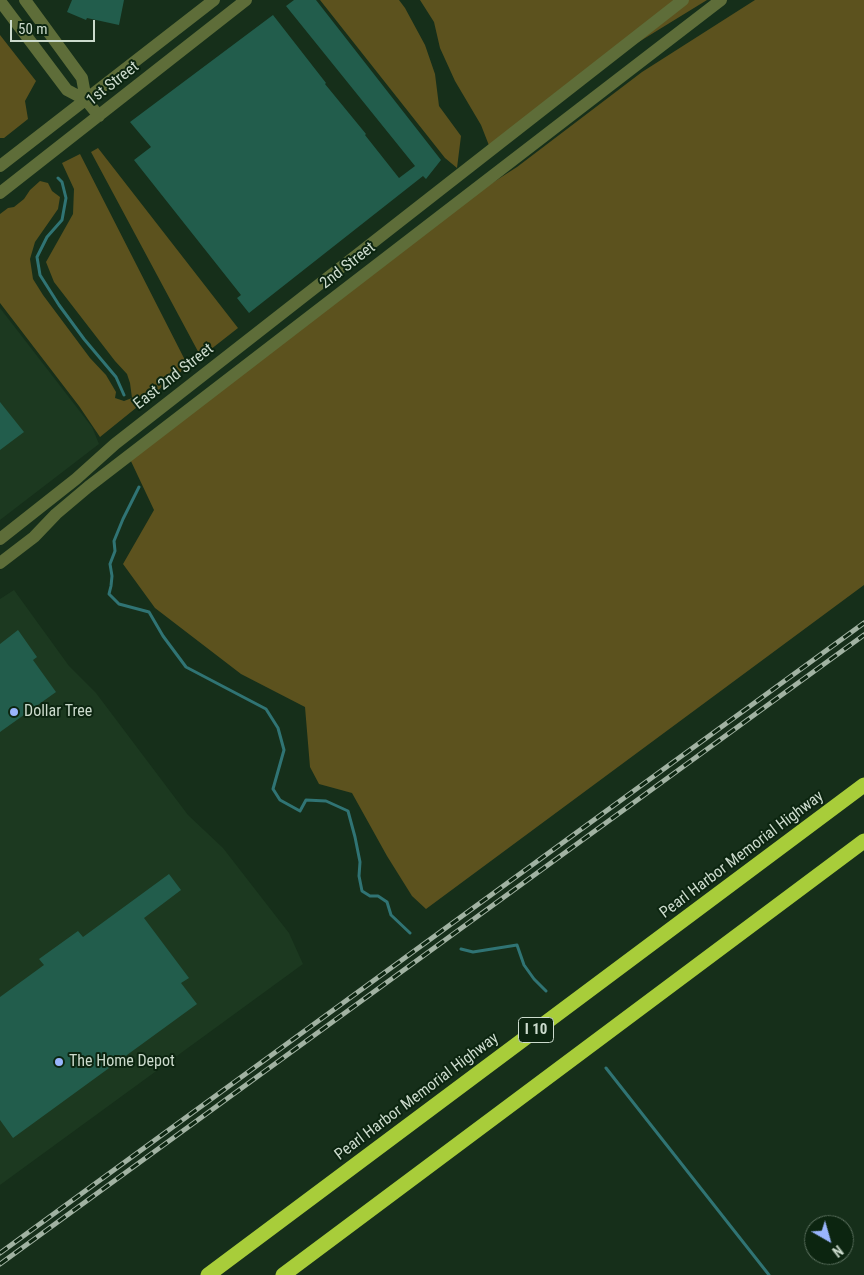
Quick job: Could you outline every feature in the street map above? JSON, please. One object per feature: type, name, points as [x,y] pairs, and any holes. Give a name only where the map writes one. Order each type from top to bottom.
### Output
[{"type":"highway","name":"Pearl Harbor Memorial Highway","points":[[208,1275],[864,785]]},
{"type":"highway","name":"I 10","points":[[283,1275],[864,841]]},
{"type":"street","points":[[25,0],[82,78],[86,100]]},
{"type":"street","name":"1st Street","points":[[0,166],[214,0]]},
{"type":"street","name":"1st Street","points":[[0,193],[246,0]]},
{"type":"street","name":"2nd Street","points":[[273,319],[683,0]]},
{"type":"street","name":"2nd Street","points":[[0,563],[34,537],[56,514],[100,478],[721,0]]},
{"type":"street","points":[[0,1],[67,90],[86,100],[99,116]]},
{"type":"street","name":"East 2nd Street","points":[[0,539],[76,479],[115,444],[273,319]]},
{"type":"shaded area","points":[[320,0],[399,0],[425,45],[435,74],[439,106],[461,136],[457,168],[445,158]]},
{"type":"shaded area","points":[[420,0],[707,0],[611,59],[490,148],[481,125],[455,81],[440,48],[434,22]]},
{"type":"shaded area","points":[[755,0],[864,0],[864,585],[426,909],[412,896],[352,793],[319,784],[310,767],[305,707],[241,674],[155,608],[123,564],[154,510],[129,457],[450,210],[517,167],[642,72]]},
{"type":"shaded area","points":[[0,35],[36,81],[25,101],[28,119],[4,138],[0,138]]},
{"type":"shaded area","points":[[98,148],[238,328],[201,357],[91,152]]},
{"type":"shaded area","points":[[80,154],[188,366],[100,437],[79,406],[0,303],[0,214],[24,199],[40,181],[48,183],[52,191],[60,197],[58,209],[35,242],[30,259],[33,279],[90,358],[106,375],[116,392],[115,398],[124,401],[132,398],[127,374],[54,282],[46,262],[73,214],[74,189],[62,163]]},
{"type":"shaded area","points":[[0,308],[92,427],[99,444],[0,520]]},
{"type":"shaded area","points":[[14,590],[69,666],[96,693],[188,815],[223,848],[289,933],[303,964],[0,1185],[0,599]]},
{"type":"building","points":[[72,0],[124,0],[119,25],[87,18],[86,20],[67,12]]},
{"type":"building","points":[[294,0],[316,0],[441,160],[426,179],[423,176],[249,313],[237,298],[241,295],[134,160],[151,147],[130,122],[273,15],[399,178],[415,166],[286,6]]},
{"type":"building","points":[[0,402],[24,432],[0,450]]},
{"type":"building","name":"Dollar Tree","points":[[18,630],[37,657],[33,660],[56,692],[0,732],[0,644]]},
{"type":"building","name":"The Home Depot","points":[[169,874],[181,890],[144,918],[189,978],[181,983],[197,1004],[13,1138],[0,1120],[0,997],[44,965],[39,959],[78,931],[83,937]]},
{"type":"waterway","points":[[58,178],[62,182],[66,198],[62,220],[47,237],[37,257],[40,275],[84,339],[116,377],[124,395]]},
{"type":"waterway","points":[[139,487],[114,541],[115,551],[110,564],[112,576],[109,594],[119,604],[149,612],[163,636],[186,667],[266,709],[278,728],[284,750],[273,789],[280,800],[300,811],[306,800],[326,801],[348,811],[360,862],[359,876],[362,891],[370,896],[378,896],[387,902],[391,915],[410,933]]},
{"type":"waterway","points":[[461,949],[473,952],[517,945],[524,965],[546,991]]},
{"type":"waterway","points":[[606,1068],[769,1275]]},
{"type":"railway","points":[[0,1253],[864,623]]},
{"type":"railway","points":[[0,1264],[864,635]]},
{"type":"place","name":"Dollar Tree","points":[[14,712]]},
{"type":"place","name":"The Home Depot","points":[[59,1062]]}]
